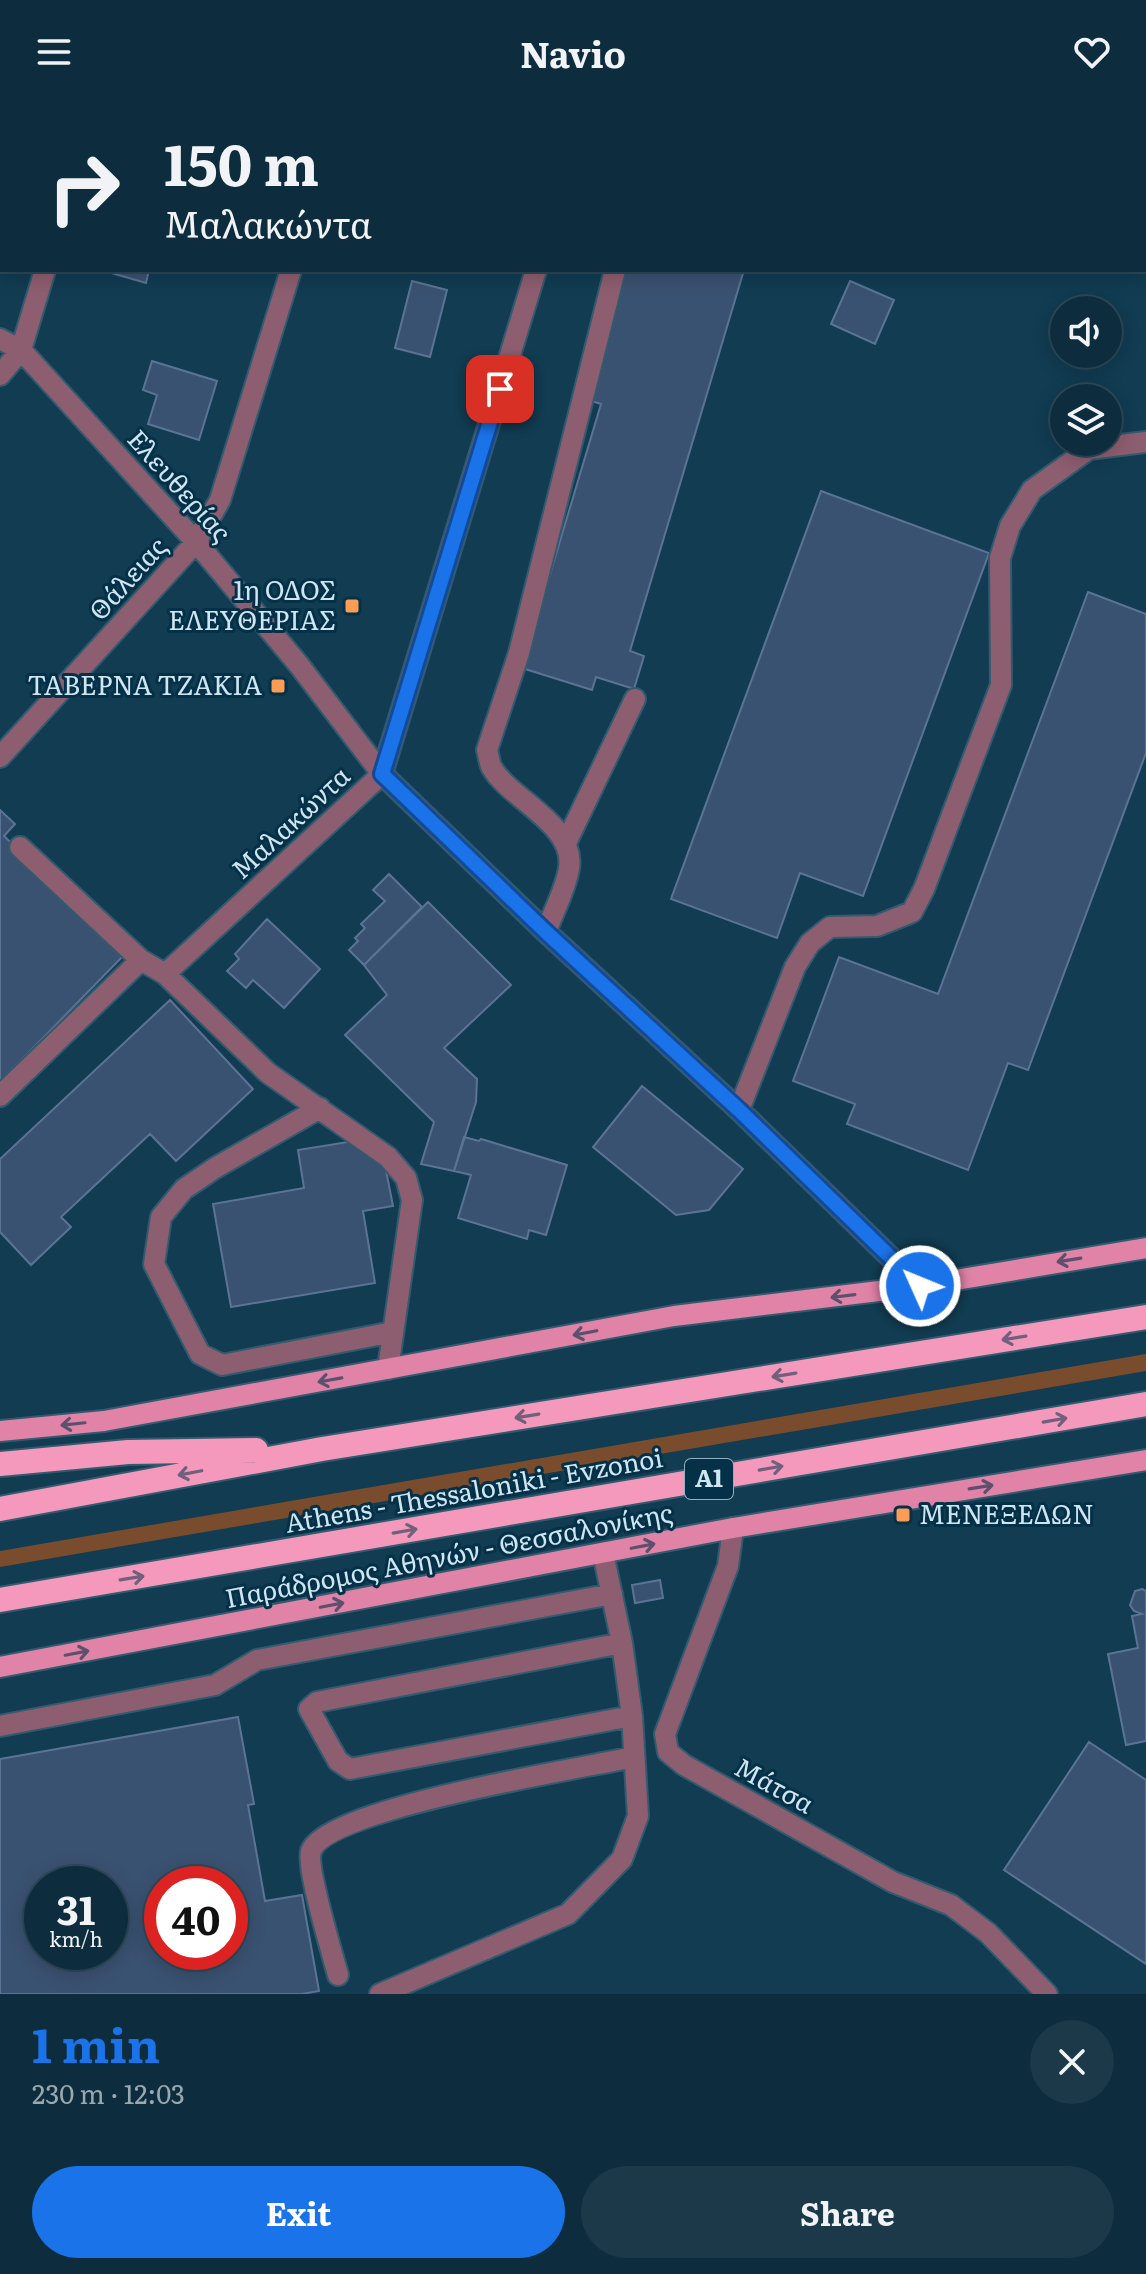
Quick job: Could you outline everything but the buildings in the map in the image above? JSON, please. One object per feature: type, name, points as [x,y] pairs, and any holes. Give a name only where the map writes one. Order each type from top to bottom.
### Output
[{"type":"highway","points":[[0,1509],[322,1449],[1146,1317]]},
{"type":"highway","name":"Athens - Thessaloniki - Evzonoi","points":[[0,1600],[1146,1404]]},
{"type":"highway","points":[[0,1464],[128,1452],[322,1449]]},
{"type":"main road","points":[[0,1431],[104,1421],[674,1316],[920,1286],[1146,1248]]},
{"type":"main road","name":"Παράδρομος Αθηνών - Θεσσαλονίκης","points":[[0,1667],[733,1528],[1146,1460]]},
{"type":"street","points":[[0,375],[21,350],[44,272]]},
{"type":"street","name":"Θάλειας","points":[[0,757],[196,542],[220,500],[290,272]]},
{"type":"street","name":"Μαλακώντα","points":[[165,974],[382,774],[535,272]]},
{"type":"street","points":[[546,932],[570,866],[566,843],[527,801],[498,776],[491,766],[487,750],[519,653],[614,272]]},
{"type":"street","name":"Ελευθερίας","points":[[0,339],[21,350],[196,542],[299,665],[382,774],[546,932],[739,1110],[920,1286]]},
{"type":"street","points":[[739,1110],[795,967],[810,943],[830,927],[877,926],[912,912],[924,889],[1001,685],[1000,558],[1010,526],[1032,490],[1089,449],[1146,442]]},
{"type":"street","points":[[566,843],[635,699]]},
{"type":"street","points":[[20,847],[141,960],[165,974],[268,1073],[388,1157],[406,1178],[412,1200],[388,1369]]},
{"type":"street","points":[[0,1096],[141,960]]},
{"type":"street","points":[[320,1108],[252,1145],[184,1189],[161,1217],[154,1264],[200,1354],[222,1365],[393,1332]]},
{"type":"street","name":"Μάτσα","points":[[733,1528],[728,1566],[665,1734],[668,1752],[684,1765],[893,1882],[951,1905],[988,1933],[1047,1994]]},
{"type":"street","points":[[380,1994],[568,1914],[622,1859],[638,1816],[632,1716],[622,1643],[603,1553]]},
{"type":"street","points":[[0,1726],[215,1685],[257,1660],[612,1594]]},
{"type":"street","points":[[622,1643],[317,1702],[309,1709],[338,1761],[350,1769],[632,1716]]},
{"type":"street","points":[[338,1975],[310,1853],[318,1839],[335,1829],[402,1805],[634,1757]]},
{"type":"shaded area","points":[[1146,1354],[1146,1371],[0,1567],[0,1551]]},
{"type":"place","name":"1η ΟΔΟΣ ΕΛΕΥΘΕΡΙΑΣ","points":[[352,606]]},
{"type":"place","name":"ΤΑΒΕΡΝΑ ΤΖΑΚΙΑ","points":[[278,686]]},
{"type":"place","name":"ΜΕΝΕΞΕΔΩΝ","points":[[903,1515]]},
{"type":"route","points":[[500,389],[382,774],[546,932],[739,1110],[920,1286]]}]
